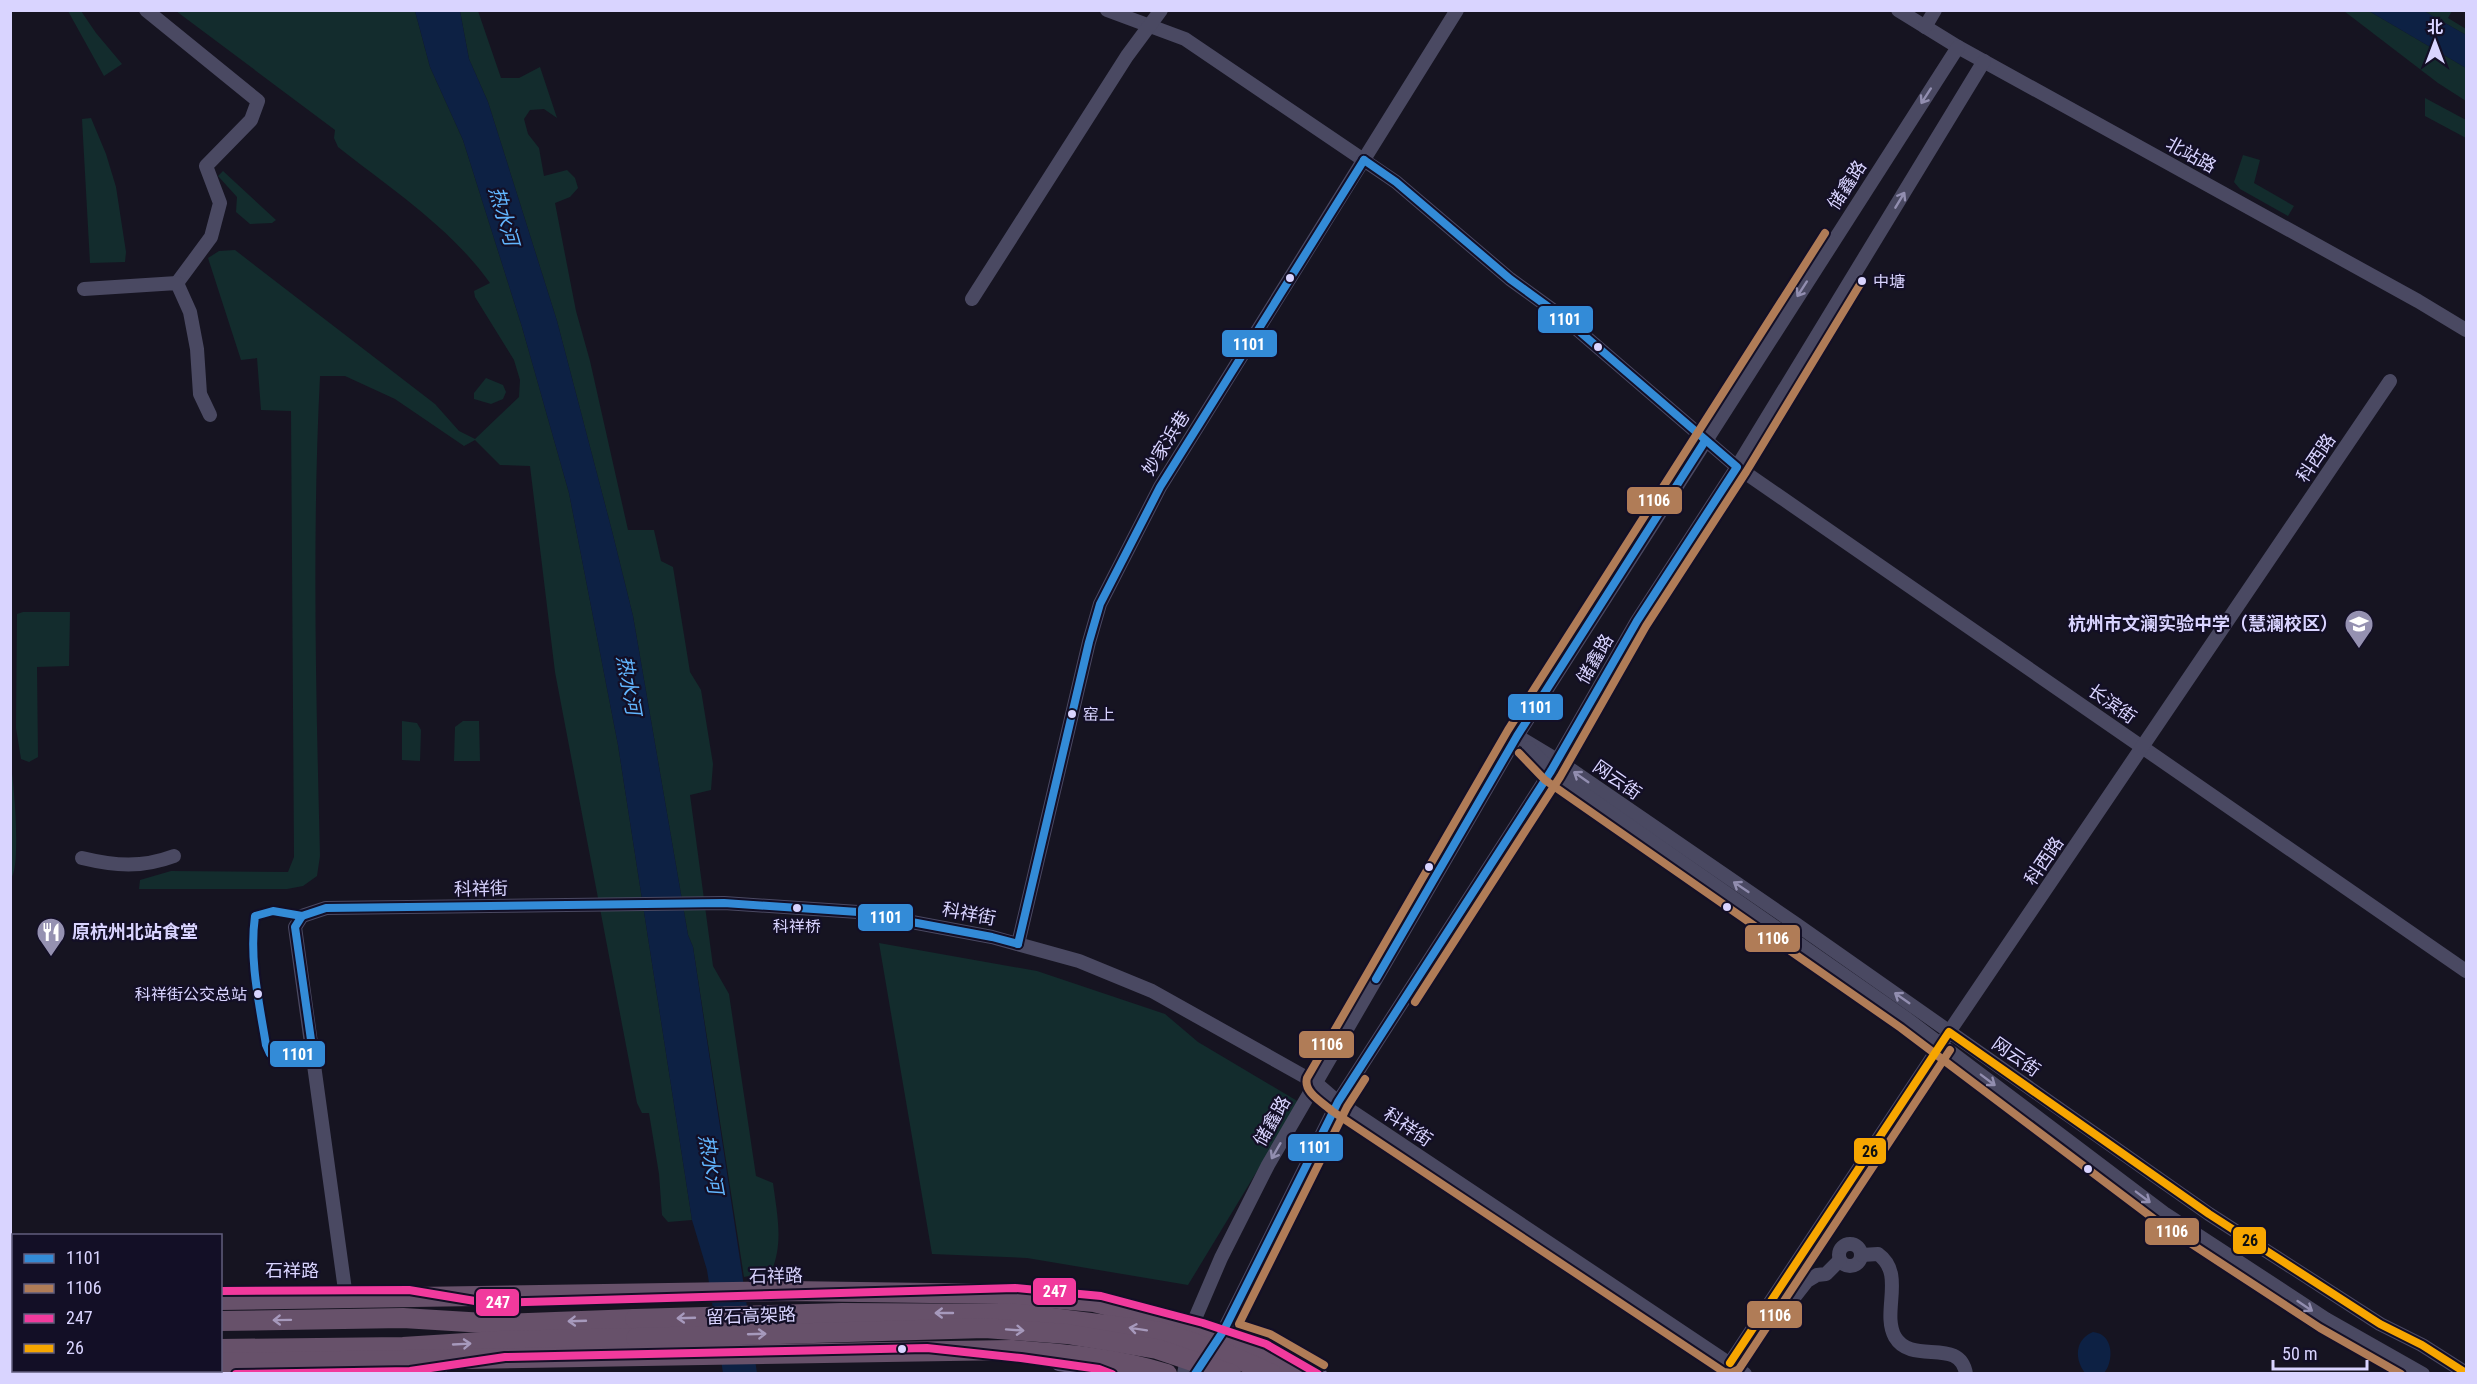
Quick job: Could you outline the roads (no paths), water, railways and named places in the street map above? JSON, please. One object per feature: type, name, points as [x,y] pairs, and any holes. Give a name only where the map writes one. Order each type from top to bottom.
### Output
[{"type":"highway","name":"留石高架路","points":[[222,1300],[789,1291],[1001,1294],[1094,1302],[1180,1323],[1259,1351],[1302,1374]]},
{"type":"highway","points":[[222,1293],[403,1318]]},
{"type":"highway","name":"留石高架路","points":[[222,1349],[403,1347],[842,1313],[1020,1314],[1161,1332],[1229,1355],[1272,1374]]},
{"type":"highway","name":"留石高架路","points":[[222,1321],[403,1318],[635,1329],[986,1328],[1067,1334],[1157,1349],[1231,1374]]},
{"type":"highway","points":[[222,1370],[262,1358],[325,1356],[403,1347]]},
{"type":"highway","points":[[222,1363],[1012,1350],[1072,1354],[1128,1363],[1167,1374]]},
{"type":"highway","points":[[105,1372],[130,1374]]},
{"type":"main road","name":"石祥路","points":[[222,1293],[409,1290],[487,1303],[775,1296],[1005,1287],[1101,1296],[1194,1321],[1266,1344],[1319,1374]]},
{"type":"main road","points":[[201,1374],[410,1371],[505,1357],[927,1348],[1021,1358],[1099,1369],[1114,1374]]},
{"type":"street","points":[[84,289],[177,283],[211,237],[220,203],[206,166],[251,120],[258,101],[146,10]]},
{"type":"street","name":"长滨街","points":[[1107,10],[1185,39],[1396,182],[1510,279],[1565,319],[1737,467],[2466,971]]},
{"type":"street","points":[[972,299],[1127,56],[1151,27],[1161,10]]},
{"type":"street","name":"妙家浜巷","points":[[1018,944],[1100,604],[1160,487],[1457,10]]},
{"type":"street","name":"北站路","points":[[1898,10],[1958,47],[2418,301],[2466,330]]},
{"type":"street","points":[[1924,27],[1935,10]]},
{"type":"street","name":"储鑫路","points":[[1184,1374],[1194,1321],[1221,1258],[1268,1165],[1517,735],[1958,47]]},
{"type":"street","name":"储鑫路","points":[[1195,1374],[1224,1330],[1338,1102],[1554,766],[1637,621],[1737,467],[1984,61]]},
{"type":"street","points":[[177,283],[190,312],[197,349],[200,394],[210,415]]},
{"type":"street","name":"科西路","points":[[1730,1363],[1949,1032],[2390,381]]},
{"type":"street","name":"网云街","points":[[1517,735],[1554,766],[1941,1044],[2164,1213],[2326,1320],[2423,1374]]},
{"type":"street","name":"网云街","points":[[1554,766],[1949,1032],[2210,1214],[2380,1324],[2422,1345],[2466,1373]]},
{"type":"street","points":[[82,858],[110,865],[152,864],[174,856]]},
{"type":"street","name":"科祥街","points":[[345,1290],[296,927],[302,916],[326,908],[724,903],[858,912],[992,937],[1079,961],[1152,991],[1316,1083],[1338,1102],[1745,1374]]},
{"type":"street","points":[[1789,1304],[1807,1281],[1817,1275],[1826,1274],[1840,1260],[1839,1252],[1847,1244],[1859,1247],[1862,1255],[1878,1254],[1890,1267],[1892,1276],[1891,1327],[1902,1345],[1910,1350],[1955,1355],[1962,1362],[1966,1374]]},
{"type":"water","name":"热水河","points":[[415,11],[460,11],[469,59],[488,102],[557,321],[612,531],[633,616],[688,935],[693,947],[757,1373],[723,1373],[707,1270],[692,1220],[618,745],[569,493],[522,327],[463,140],[430,67]]},
{"type":"water","points":[[2369,11],[2424,11],[2466,35],[2466,68]]},
{"type":"water","points":[[2093,1332],[2105,1338],[2110,1349],[2109,1362],[2104,1373],[2085,1373],[2079,1362],[2080,1344],[2087,1335]]},
{"type":"place","name":"中塘","points":[[1862,281]]},
{"type":"place","name":"杭州市文澜实验中学（慧澜校区）","points":[[2359,650]]},
{"type":"place","name":"窑上","points":[[1072,714]]},
{"type":"place","name":"科祥桥","points":[[797,908]]},
{"type":"place","name":"原杭州北站食堂","points":[[51,958]]},
{"type":"place","name":"科祥街公交总站","points":[[258,994]]}]
